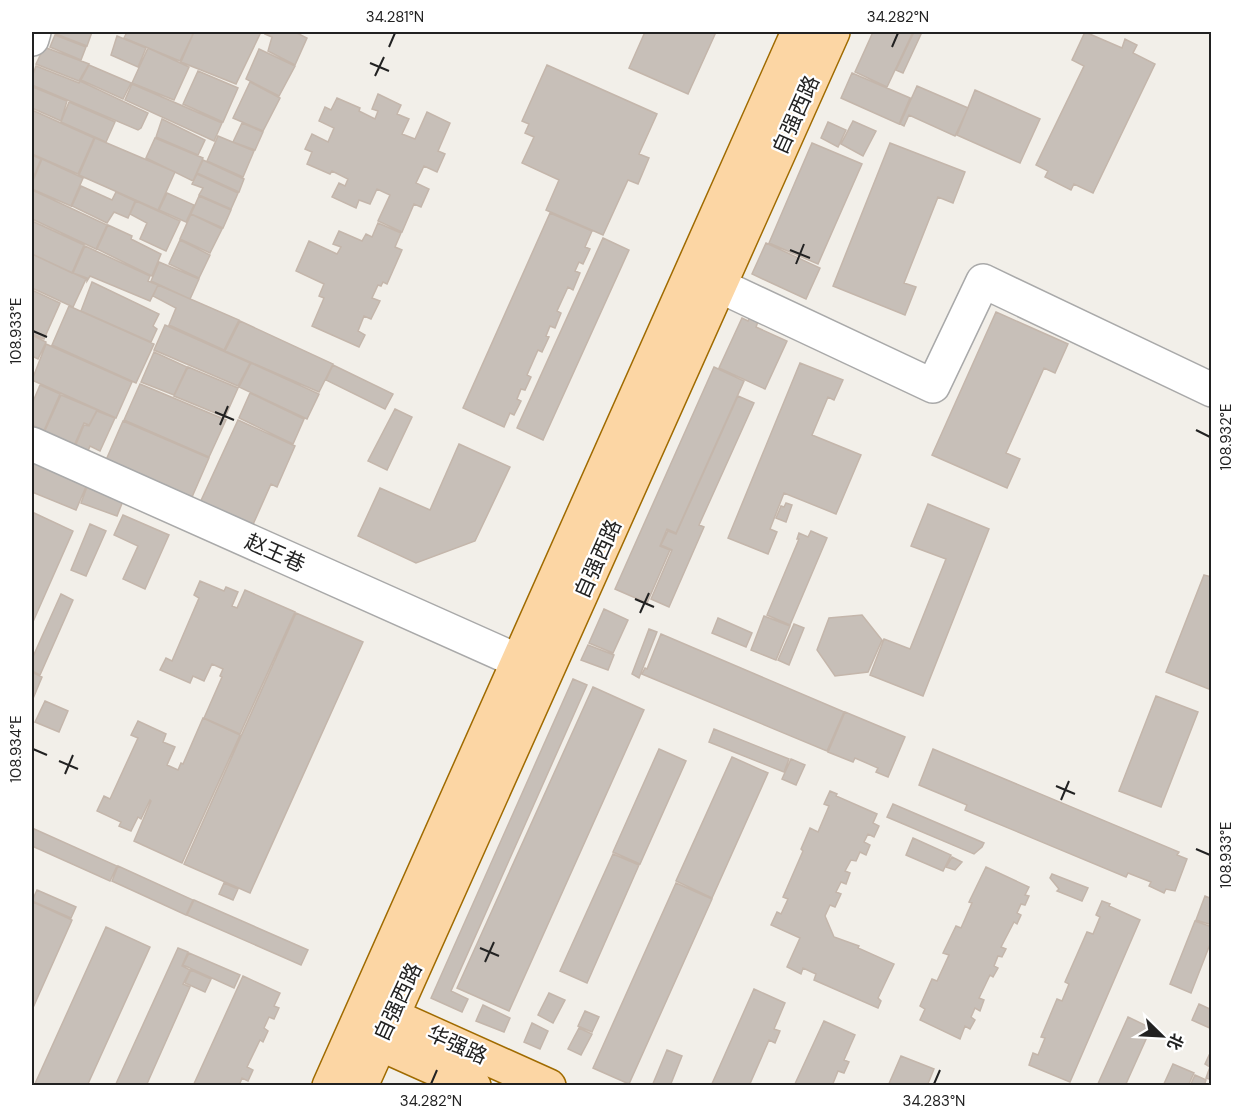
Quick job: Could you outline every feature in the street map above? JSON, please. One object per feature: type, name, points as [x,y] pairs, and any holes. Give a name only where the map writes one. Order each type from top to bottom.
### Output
[{"type":"main road","name":"自强西路","points":[[361,1086],[373,1024],[518,661],[798,32]]},
{"type":"main road","name":"自强西路","points":[[328,1086],[373,1024],[720,286],[833,32]]},
{"type":"main road","name":"华强路","points":[[373,1024],[474,1086]]},
{"type":"main road","name":"华强路","points":[[373,1024],[549,1086]]},
{"type":"lane","points":[[32,39],[34,32]]},
{"type":"lane","points":[[720,286],[933,386],[982,281],[1212,390]]},
{"type":"lane","name":"赵王巷","points":[[32,444],[518,661]]},
{"type":"building","points":[[57,32],[92,32],[87,46],[56,34]]},
{"type":"building","points":[[127,32],[187,32],[193,34],[180,61],[124,38]]},
{"type":"building","points":[[194,32],[261,32],[236,84],[181,62]]},
{"type":"building","points":[[266,32],[295,32],[307,38],[295,65],[268,51],[272,37],[265,34]]},
{"type":"building","points":[[645,32],[716,32],[688,94],[629,68]]},
{"type":"building","points":[[873,32],[913,32],[887,87],[855,72]]},
{"type":"building","points":[[914,32],[922,32],[903,73],[896,70]]},
{"type":"building","points":[[1085,32],[1122,48],[1125,39],[1137,45],[1133,53],[1155,64],[1093,193],[1074,184],[1071,190],[1045,177],[1048,171],[1036,165],[1084,66],[1072,60]]},
{"type":"building","points":[[55,35],[86,47],[81,60],[50,47]]},
{"type":"building","points":[[117,36],[146,48],[138,67],[111,55]]},
{"type":"building","points":[[44,47],[89,64],[79,81],[36,64]]},
{"type":"building","points":[[148,48],[189,67],[174,100],[132,83]]},
{"type":"building","points":[[259,49],[295,66],[279,96],[246,79]]},
{"type":"building","points":[[89,65],[131,83],[123,99],[81,80]]},
{"type":"building","points":[[547,65],[657,114],[639,154],[649,158],[638,184],[628,180],[603,235],[546,210],[559,180],[522,163],[534,137],[525,133],[529,124],[522,121]]},
{"type":"building","points":[[36,66],[79,83],[80,81],[148,113],[141,128],[138,130],[32,85]]},
{"type":"building","points":[[198,71],[238,88],[223,122],[183,104]]},
{"type":"building","points":[[852,73],[910,98],[899,124],[841,98]]},
{"type":"building","points":[[250,82],[280,98],[263,131],[233,118]]},
{"type":"building","points":[[132,84],[222,123],[214,141],[125,100]]},
{"type":"building","points":[[917,86],[968,108],[955,136],[909,115],[904,126],[900,124]]},
{"type":"building","points":[[33,87],[67,101],[61,121],[32,108]]},
{"type":"building","points":[[975,90],[1040,119],[1020,163],[957,135]]},
{"type":"building","points":[[378,94],[401,105],[397,114],[409,119],[402,134],[415,139],[427,112],[450,123],[438,151],[445,154],[437,172],[424,166],[416,183],[429,189],[421,207],[414,204],[402,232],[378,221],[390,195],[377,189],[370,204],[359,200],[356,208],[332,197],[339,183],[345,186],[348,179],[332,171],[330,174],[307,164],[312,152],[305,149],[312,134],[328,142],[334,128],[319,121],[325,107],[331,110],[337,98],[360,108],[359,111],[375,119],[378,111],[372,109]]},
{"type":"building","points":[[69,102],[115,122],[106,142],[61,122]]},
{"type":"building","points":[[32,110],[94,138],[78,174],[32,154]]},
{"type":"building","points":[[162,119],[205,140],[198,155],[156,137]]},
{"type":"building","points":[[853,121],[876,131],[863,156],[841,144]]},
{"type":"building","points":[[828,122],[846,130],[838,147],[821,138]]},
{"type":"building","points":[[242,123],[263,132],[255,150],[233,142]]},
{"type":"building","points":[[218,136],[254,151],[243,177],[207,161]]},
{"type":"building","points":[[95,138],[175,172],[158,210],[79,175]]},
{"type":"building","points":[[155,138],[203,158],[193,181],[146,158]]},
{"type":"building","points":[[812,143],[862,164],[818,264],[769,243]]},
{"type":"building","points":[[890,143],[965,172],[953,203],[938,197],[904,283],[916,287],[905,315],[833,286]]},
{"type":"building","points":[[32,155],[41,159],[32,181]]},
{"type":"building","points":[[42,159],[83,178],[71,206],[32,189],[32,183]]},
{"type":"building","points":[[203,160],[244,179],[239,192],[197,173]]},
{"type":"building","points":[[197,174],[238,193],[231,209],[199,195],[203,188],[192,184]]},
{"type":"building","points":[[81,186],[112,200],[116,192],[135,201],[128,218],[114,212],[107,223],[72,206]]},
{"type":"building","points":[[32,190],[107,225],[96,249],[32,219]]},
{"type":"building","points":[[167,193],[194,205],[186,222],[159,210]]},
{"type":"building","points":[[199,196],[231,210],[223,228],[191,214]]},
{"type":"building","points":[[136,201],[180,221],[166,251],[140,239],[147,223],[130,214]]},
{"type":"building","points":[[550,213],[592,231],[585,247],[590,249],[583,264],[579,262],[575,271],[580,273],[573,290],[568,287],[557,311],[561,313],[555,328],[550,326],[546,336],[549,337],[542,352],[538,350],[527,375],[531,377],[525,390],[521,389],[517,399],[521,401],[514,415],[510,413],[504,427],[463,408]]},
{"type":"building","points":[[191,214],[222,229],[210,253],[180,239]]},
{"type":"building","points":[[32,221],[84,245],[72,273],[32,254]]},
{"type":"building","points":[[378,223],[401,233],[395,247],[402,250],[387,284],[383,282],[381,286],[378,285],[372,298],[380,301],[371,319],[364,316],[358,331],[365,335],[359,347],[312,326],[324,298],[319,296],[324,284],[296,271],[309,241],[337,254],[341,247],[333,244],[339,231],[362,241],[366,234],[372,237]]},
{"type":"building","points":[[108,225],[132,236],[131,239],[161,254],[152,276],[97,249]]},
{"type":"building","points":[[603,238],[629,250],[543,440],[517,428]]},
{"type":"building","points":[[180,240],[210,255],[199,278],[169,264]]},
{"type":"building","points":[[766,243],[820,268],[806,299],[752,274]]},
{"type":"building","points":[[85,246],[150,276],[148,281],[158,285],[150,301],[90,276],[87,281],[87,278],[73,273]]},
{"type":"building","points":[[32,254],[86,279],[73,307],[32,288]]},
{"type":"building","points":[[159,262],[199,279],[190,299],[151,281]]},
{"type":"building","points":[[92,282],[159,314],[153,326],[157,329],[151,342],[81,311]]},
{"type":"building","points":[[158,285],[239,320],[224,350],[169,325],[176,308],[153,296]]},
{"type":"building","points":[[32,290],[60,303],[44,339],[32,334]]},
{"type":"building","points":[[69,306],[154,344],[136,383],[52,345]]},
{"type":"building","points":[[996,312],[1068,344],[1055,373],[1044,368],[1006,453],[1020,459],[1007,488],[932,455]]},
{"type":"building","points":[[751,315],[759,319],[756,327],[787,341],[765,389],[719,368],[742,318],[748,321]]},
{"type":"building","points":[[240,321],[333,364],[319,392],[225,351]]},
{"type":"building","points":[[165,325],[250,363],[238,386],[154,350]]},
{"type":"building","points":[[32,335],[46,342],[38,359],[32,356]]},
{"type":"building","points":[[46,344],[132,382],[116,418],[32,380]]},
{"type":"building","points":[[154,352],[187,367],[174,395],[141,382]]},
{"type":"building","points":[[251,363],[319,394],[307,419],[239,387]]},
{"type":"building","points":[[800,363],[843,380],[834,400],[828,397],[812,435],[861,455],[836,514],[784,493],[770,529],[777,532],[768,554],[728,538]]},
{"type":"building","points":[[333,365],[393,394],[385,409],[326,380]]},
{"type":"building","points":[[188,367],[238,388],[225,417],[174,396]]},
{"type":"building","points":[[714,367],[744,381],[676,533],[667,529],[660,546],[670,550],[647,603],[615,589]]},
{"type":"building","points":[[140,384],[226,420],[209,457],[124,420]]},
{"type":"building","points":[[40,385],[60,394],[42,435],[43,430],[32,425],[32,404]]},
{"type":"building","points":[[250,393],[304,419],[293,444],[239,418]]},
{"type":"building","points":[[61,395],[97,410],[89,425],[84,423],[73,448],[43,435]]},
{"type":"building","points":[[738,396],[754,403],[699,525],[704,527],[669,607],[651,599],[672,550],[661,545],[668,531],[676,534]]},
{"type":"building","points":[[395,409],[412,417],[387,470],[368,461]]},
{"type":"building","points":[[97,411],[115,418],[100,451],[90,446],[86,456],[74,449],[84,425],[89,426]]},
{"type":"building","points":[[238,420],[295,446],[277,487],[271,484],[251,529],[199,505]]},
{"type":"building","points":[[123,421],[209,458],[192,497],[106,460]]},
{"type":"building","points":[[459,444],[510,467],[475,541],[416,563],[358,536],[380,488],[430,510]]},
{"type":"building","points":[[32,459],[88,482],[76,510],[32,492]]},
{"type":"building","points":[[88,484],[125,496],[117,516],[81,503]]},
{"type":"building","points":[[786,503],[792,505],[786,522],[776,518],[781,506],[784,507]]},
{"type":"building","points":[[928,504],[989,529],[923,696],[870,675],[884,639],[910,649],[946,559],[911,546]]},
{"type":"building","points":[[32,512],[73,531],[32,624]]},
{"type":"building","points":[[123,515],[169,535],[145,589],[123,579],[138,546],[114,535]]},
{"type":"building","points":[[90,524],[106,531],[86,576],[71,570]]},
{"type":"building","points":[[811,531],[827,538],[790,625],[767,615],[799,539],[797,539],[799,533],[808,537]]},
{"type":"building","points":[[1204,575],[1212,577],[1212,683],[1209,689],[1166,672]]},
{"type":"building","points":[[200,581],[224,591],[226,587],[238,592],[232,606],[237,608],[245,590],[295,612],[240,734],[204,718],[222,677],[220,676],[223,669],[212,664],[204,681],[193,676],[190,683],[160,670],[166,658],[172,661],[199,598],[194,595]]},
{"type":"building","points":[[61,594],[73,600],[40,675],[32,671],[32,659]]},
{"type":"building","points":[[604,609],[628,620],[613,653],[589,643]]},
{"type":"building","points":[[296,613],[363,642],[250,893],[184,864]]},
{"type":"building","points":[[862,615],[882,640],[868,672],[835,676],[817,650],[829,618]]},
{"type":"building","points":[[764,616],[790,626],[776,660],[751,650]]},
{"type":"building","points":[[718,618],[752,633],[746,647],[712,633]]},
{"type":"building","points":[[794,624],[804,628],[789,665],[778,660]]},
{"type":"building","points":[[649,629],[657,632],[639,678],[632,674]]},
{"type":"building","points":[[661,634],[844,712],[827,751],[642,674],[645,668],[647,669]]},
{"type":"building","points":[[588,645],[614,655],[608,670],[581,660]]},
{"type":"building","points":[[32,672],[42,677],[32,701]]},
{"type":"building","points":[[573,679],[587,685],[451,991],[468,999],[462,1012],[431,998]]},
{"type":"building","points":[[593,687],[644,710],[509,1011],[457,988]]},
{"type":"building","points":[[1156,696],[1198,712],[1161,807],[1119,791]]},
{"type":"building","points":[[45,701],[68,711],[59,732],[35,722]]},
{"type":"building","points":[[845,712],[905,737],[888,777],[876,772],[878,768],[855,758],[853,762],[828,752]]},
{"type":"building","points":[[203,718],[240,735],[182,863],[134,841],[150,800],[141,819],[138,817],[131,831],[119,826],[121,822],[97,811],[104,796],[110,799],[138,738],[131,735],[138,721],[166,734],[163,742],[175,747],[167,765],[178,770],[181,763],[183,764]]},
{"type":"building","points":[[714,729],[789,759],[784,772],[709,742]]},
{"type":"building","points":[[659,749],[686,761],[640,864],[613,852]]},
{"type":"building","points":[[933,749],[1179,852],[1177,855],[1187,859],[1175,891],[1166,889],[1164,893],[1149,886],[1151,882],[1128,873],[1126,877],[965,810],[967,805],[919,785]]},
{"type":"building","points":[[732,757],[768,773],[712,898],[676,881]]},
{"type":"building","points":[[791,759],[805,765],[796,785],[782,779]]},
{"type":"building","points":[[830,791],[837,794],[836,796],[877,814],[873,823],[879,826],[874,837],[868,834],[864,842],[870,845],[866,855],[860,852],[856,861],[851,860],[845,871],[850,873],[846,884],[841,882],[836,892],[841,894],[835,907],[830,905],[825,916],[834,937],[859,946],[858,948],[894,964],[878,998],[881,1001],[878,1008],[814,980],[816,974],[803,968],[801,974],[787,967],[800,938],[771,925],[777,912],[781,914],[788,899],[783,897],[803,851],[801,849],[810,828],[818,832],[829,806],[824,804]]},
{"type":"building","points":[[893,804],[984,843],[974,854],[887,817]]},
{"type":"building","points":[[32,828],[117,866],[110,881],[32,846]]},
{"type":"building","points":[[913,838],[951,855],[943,871],[906,855]]},
{"type":"building","points":[[613,854],[639,865],[587,983],[560,971]]},
{"type":"building","points":[[952,857],[962,862],[955,870],[946,867]]},
{"type":"building","points":[[118,866],[193,900],[186,915],[112,881]]},
{"type":"building","points":[[986,867],[1029,887],[1025,895],[1029,896],[1025,905],[1021,904],[1017,913],[1021,915],[1017,924],[1014,922],[1001,947],[1006,949],[1002,957],[998,956],[994,966],[998,968],[993,977],[990,975],[979,998],[984,1000],[980,1011],[975,1008],[971,1017],[975,1020],[970,1029],[965,1026],[960,1039],[920,1020],[925,1009],[920,1006],[932,979],[937,981],[949,955],[943,953],[956,926],[961,928],[972,903],[969,902]]},
{"type":"building","points":[[1052,874],[1088,888],[1082,901],[1057,891],[1059,889],[1050,878]]},
{"type":"building","points":[[224,883],[238,889],[233,900],[219,894]]},
{"type":"building","points":[[676,883],[712,899],[629,1084],[593,1068]]},
{"type":"building","points":[[37,890],[76,907],[71,918],[32,901]]},
{"type":"building","points":[[1205,896],[1212,899],[1212,925],[1196,920]]},
{"type":"building","points":[[194,900],[308,950],[301,965],[187,915]]},
{"type":"building","points":[[1102,901],[1140,920],[1070,1082],[1029,1065],[1033,1053],[1038,1055],[1045,1038],[1041,1037],[1057,999],[1062,1001],[1069,984],[1065,982],[1087,932],[1093,934],[1100,917],[1096,915]]},
{"type":"building","points":[[33,902],[72,920],[32,1010],[32,905]]},
{"type":"building","points":[[1195,921],[1212,927],[1212,939],[1191,993],[1170,984]]},
{"type":"building","points":[[106,927],[150,947],[87,1086],[34,1086]]},
{"type":"building","points":[[178,948],[188,952],[182,966],[190,970],[183,984],[190,987],[146,1086],[115,1086]]},
{"type":"building","points":[[189,953],[240,975],[234,988],[183,965]]},
{"type":"building","points":[[191,970],[211,979],[205,992],[185,983]]},
{"type":"building","points":[[243,976],[280,993],[274,1006],[279,1008],[274,1019],[269,1017],[264,1028],[268,1031],[263,1042],[260,1040],[247,1067],[253,1070],[248,1081],[242,1078],[239,1086],[193,1086]]},
{"type":"building","points":[[754,989],[785,1003],[774,1029],[780,1031],[775,1043],[769,1040],[749,1086],[711,1086]]},
{"type":"building","points":[[549,993],[565,1000],[553,1023],[538,1015]]},
{"type":"building","points":[[1199,1004],[1212,1010],[1212,1029],[1192,1020]]},
{"type":"building","points":[[483,1005],[510,1018],[504,1032],[476,1021]]},
{"type":"building","points":[[585,1011],[599,1017],[592,1032],[578,1026]]},
{"type":"building","points":[[1128,1017],[1151,1028],[1125,1086],[1097,1086]]},
{"type":"building","points":[[824,1021],[855,1035],[844,1060],[849,1062],[844,1073],[838,1071],[832,1086],[794,1086]]},
{"type":"building","points":[[532,1023],[548,1031],[540,1049],[524,1042]]},
{"type":"building","points":[[579,1028],[592,1034],[581,1055],[568,1049]]},
{"type":"building","points":[[1212,1049],[1212,1080],[1206,1078],[1210,1067],[1205,1064]]},
{"type":"building","points":[[667,1050],[682,1056],[670,1086],[652,1086]]},
{"type":"building","points":[[901,1056],[934,1069],[927,1086],[888,1086]]},
{"type":"building","points":[[1173,1064],[1194,1073],[1188,1086],[1163,1086]]},
{"type":"building","points":[[1195,1075],[1206,1080],[1204,1086],[1190,1086]]}]
